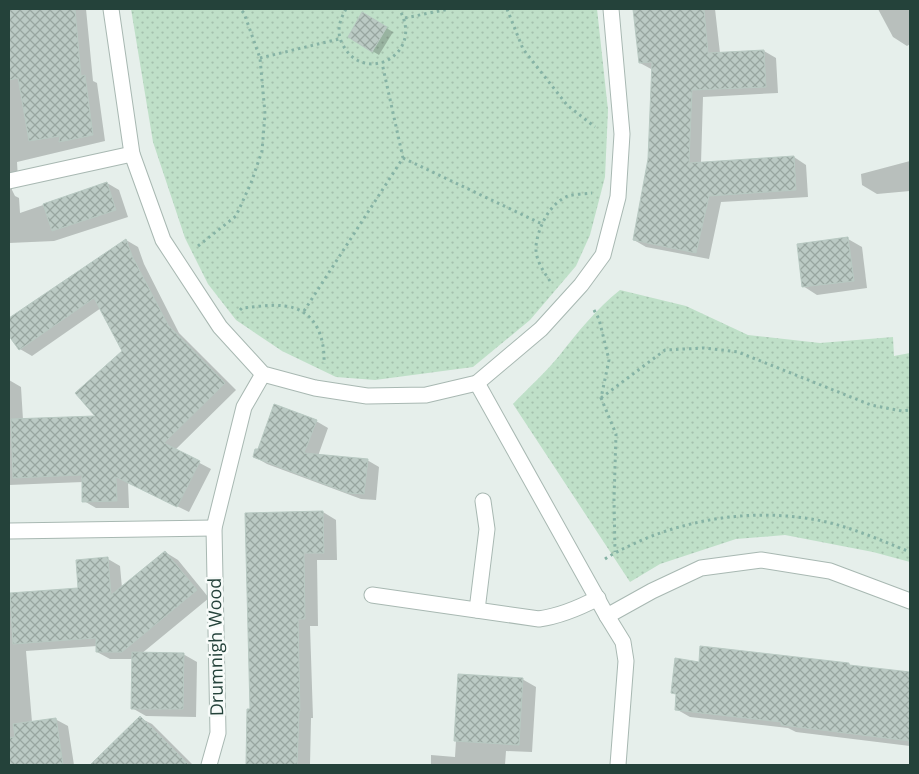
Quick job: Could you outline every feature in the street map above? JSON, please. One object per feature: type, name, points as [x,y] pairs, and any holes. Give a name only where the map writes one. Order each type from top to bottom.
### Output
[{"type":"street","points":[[112,9],[132,154],[163,240],[220,327],[263,374],[315,388],[367,396],[426,395],[477,383],[541,329],[581,285],[604,255],[618,197],[622,134],[611,9]]},
{"type":"street","points":[[9,181],[132,154]]},
{"type":"street","name":"Drumnigh Wood","points":[[209,765],[218,733],[214,528],[244,407],[263,374]]},
{"type":"street","points":[[477,383],[623,642],[626,661],[618,765]]},
{"type":"street","points":[[478,610],[487,529],[483,501]]},
{"type":"street","points":[[9,531],[214,528]]},
{"type":"street","points":[[608,616],[652,590],[701,568],[761,560],[830,571],[910,601]]},
{"type":"street","points":[[372,595],[539,619],[554,617],[577,609],[598,598]]},
{"type":"path","points":[[196,248],[236,216],[251,183],[262,151],[265,114],[260,58],[244,13],[240,9]]},
{"type":"path","points":[[346,9],[341,18],[339,28],[340,39],[344,48],[356,59],[371,64],[382,63],[392,58],[400,50],[405,40],[407,29],[405,18],[400,9]]},
{"type":"path","points":[[405,18],[449,9]]},
{"type":"path","points":[[507,9],[523,49],[568,105],[596,129],[621,122]]},
{"type":"path","points":[[260,58],[340,39]]},
{"type":"path","points":[[304,311],[403,158],[382,63]]},
{"type":"path","points":[[403,158],[542,224]]},
{"type":"path","points":[[570,297],[552,284],[540,266],[536,247],[542,224],[553,207],[568,196],[597,193],[618,197]]},
{"type":"path","points":[[581,285],[598,319],[609,360],[601,398],[616,434],[615,552]]},
{"type":"path","points":[[242,308],[285,305],[304,311],[317,327],[324,346],[324,366],[315,388]]},
{"type":"path","points":[[601,398],[665,350],[704,348],[738,352],[872,405],[902,411],[910,410]]},
{"type":"path","points":[[584,574],[615,552],[667,530],[717,518],[775,515],[818,520],[861,533],[910,552]]},
{"type":"green space","points":[[131,9],[597,9],[608,110],[605,177],[590,235],[576,266],[530,320],[473,367],[375,380],[336,377],[282,351],[236,320],[208,284],[185,238],[153,142]]},
{"type":"green space","points":[[620,290],[686,306],[748,335],[820,343],[893,337],[894,356],[910,353],[910,562],[873,552],[785,535],[736,539],[660,564],[630,582],[513,404],[554,362],[595,313]]},
{"type":"building","points":[[9,9],[75,9],[81,76],[85,75],[93,135],[59,142],[60,136],[29,141],[18,78],[9,80]]},
{"type":"building","points":[[633,9],[704,9],[708,53],[764,50],[766,87],[692,90],[689,163],[794,156],[796,190],[709,196],[696,253],[633,240],[648,159],[652,62],[639,63]]},
{"type":"building","points":[[362,12],[387,27],[372,52],[348,37]]},
{"type":"building","points":[[107,182],[116,210],[52,231],[43,204]]},
{"type":"building","points":[[848,237],[854,281],[802,287],[797,244]]},
{"type":"building","points":[[126,239],[132,256],[168,325],[225,383],[164,443],[200,461],[177,507],[116,477],[117,501],[82,502],[82,475],[13,478],[11,419],[95,416],[75,393],[122,351],[94,298],[19,350],[9,336],[9,318]]},
{"type":"building","points":[[274,404],[317,420],[304,453],[368,459],[364,494],[348,493],[253,457],[255,449],[258,449]]},
{"type":"building","points":[[323,511],[324,553],[304,553],[305,619],[298,619],[300,711],[297,765],[246,765],[247,709],[250,709],[245,513]]},
{"type":"building","points":[[165,551],[197,590],[122,652],[96,652],[96,638],[13,644],[10,593],[78,588],[76,560],[108,557],[111,595]]},
{"type":"building","points":[[700,646],[910,672],[910,741],[781,725],[781,722],[675,710],[676,694],[671,693],[675,658],[699,662]]},
{"type":"building","points":[[132,652],[184,653],[183,709],[131,709]]},
{"type":"building","points":[[458,674],[523,678],[519,745],[454,741]]},
{"type":"building","points":[[140,716],[189,765],[90,765]]},
{"type":"building","points":[[56,718],[63,765],[9,765],[9,738],[15,737],[13,724]]}]
